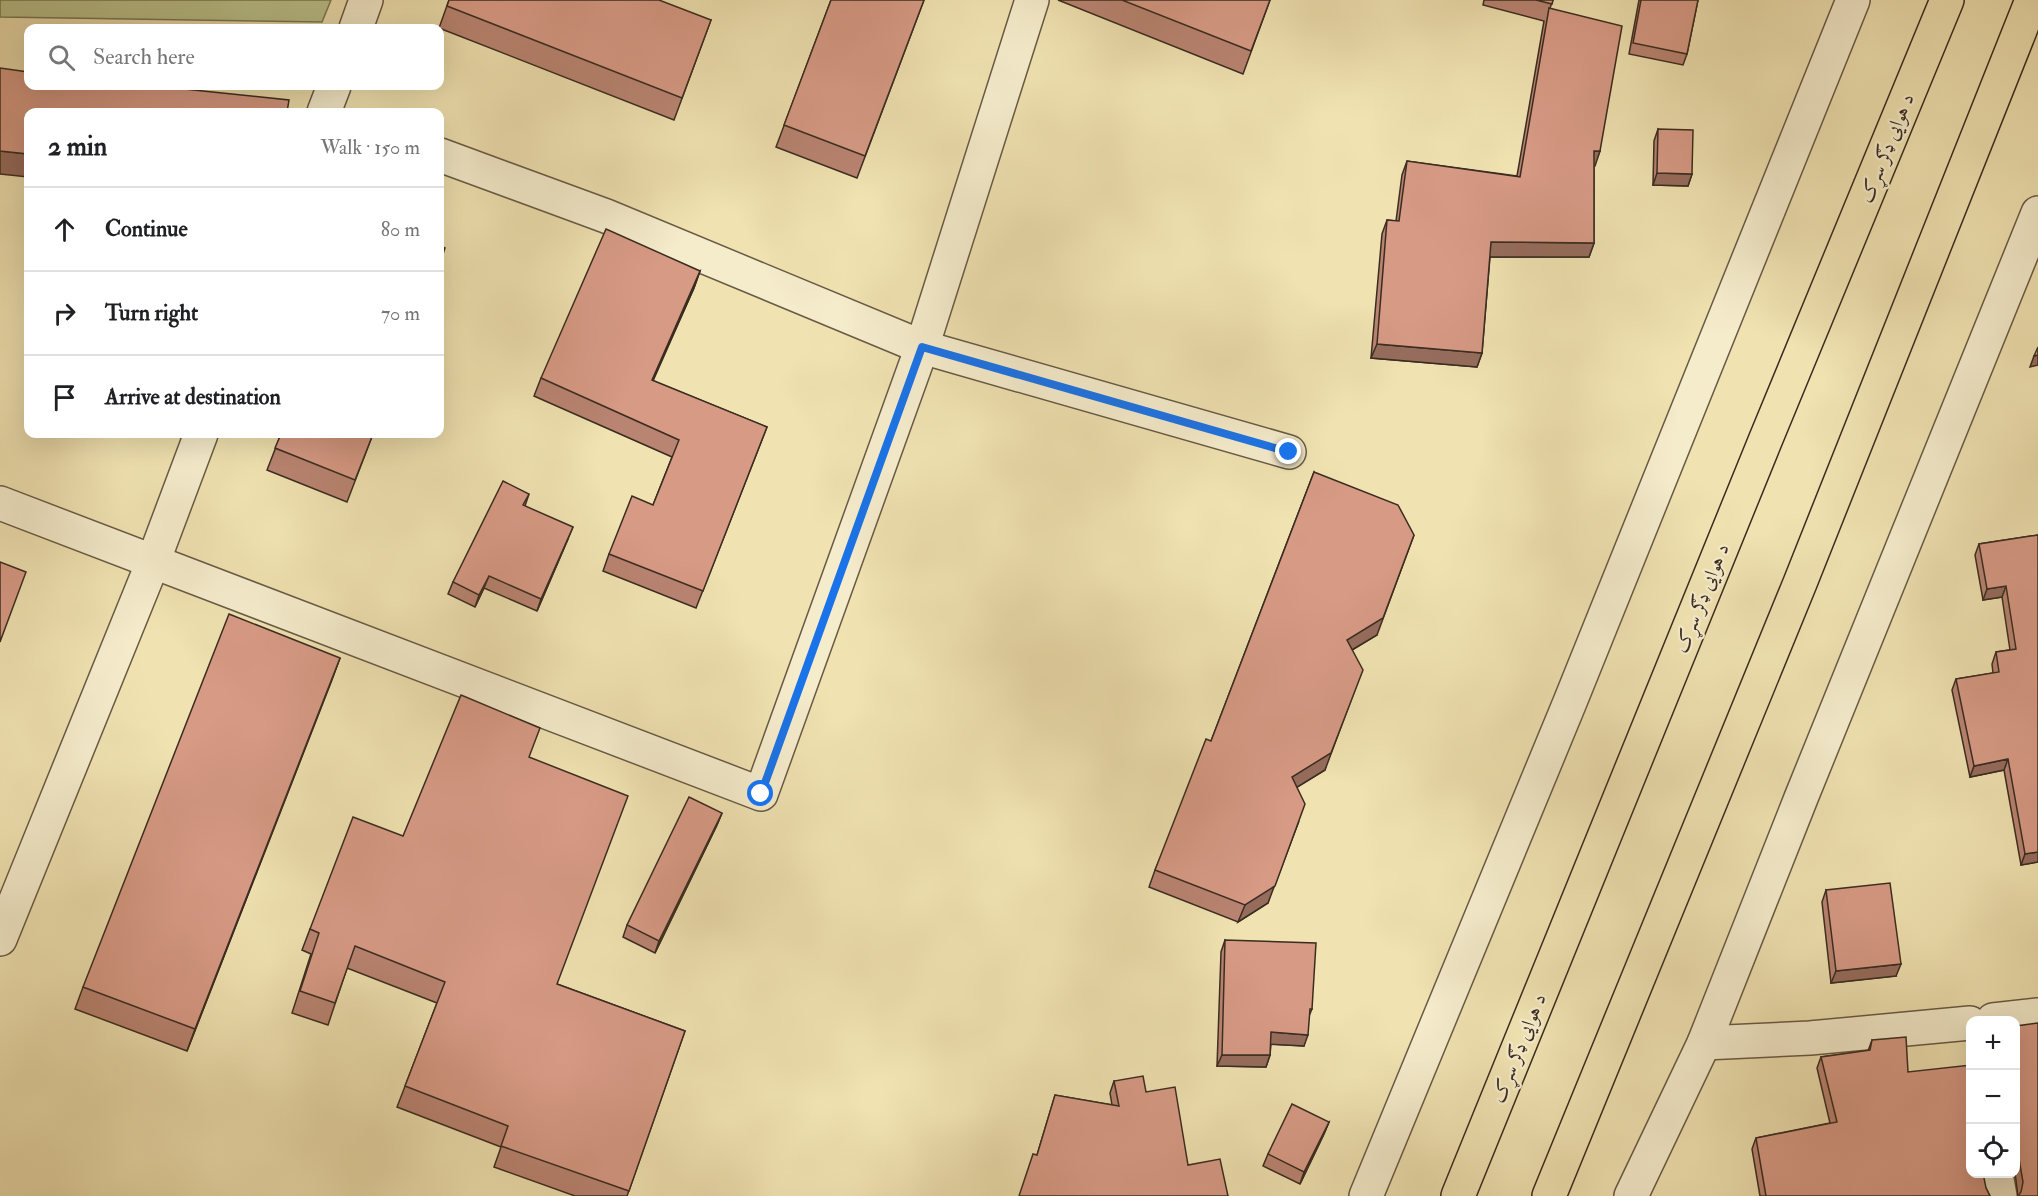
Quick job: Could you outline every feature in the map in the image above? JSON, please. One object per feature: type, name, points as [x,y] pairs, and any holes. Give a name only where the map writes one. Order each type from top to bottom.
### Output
[{"type":"main road","name":"د هوایی ډګر سړک","points":[[1458,1196],[1756,462],[1947,0]]},
{"type":"main road","points":[[1549,1196],[1795,594],[2032,0]]},
{"type":"street","points":[[357,24],[366,0]]},
{"type":"street","points":[[0,503],[761,794],[922,347],[1032,0]]},
{"type":"street","points":[[1366,1196],[1570,702],[1853,0]]},
{"type":"street","points":[[326,108],[332,90]]},
{"type":"street","points":[[444,156],[606,216],[922,347],[1289,452]]},
{"type":"street","points":[[1630,1196],[1704,1043],[2038,213]]},
{"type":"street","points":[[0,939],[153,562],[200,438]]},
{"type":"street","points":[[2020,1017],[2038,1015]]},
{"type":"street","points":[[1704,1043],[1810,1038],[1966,1023]]},
{"type":"street","points":[[1997,1178],[2000,1196]]},
{"type":"green space","points":[[0,0],[331,0],[322,22],[0,17]]},
{"type":"building","points":[[449,0],[659,0],[711,20],[682,98],[447,6]]},
{"type":"building","points":[[831,0],[924,0],[865,156],[784,125]]},
{"type":"building","points":[[1122,0],[1270,0],[1251,51]]},
{"type":"building","points":[[1536,0],[1553,0],[1552,4]]},
{"type":"building","points":[[1641,0],[1698,0],[1687,54],[1633,43]]},
{"type":"building","points":[[1549,8],[1622,26],[1600,151],[1594,151],[1594,243],[1491,242],[1482,353],[1377,344],[1387,220],[1399,221],[1407,161],[1520,177]]},
{"type":"building","points":[[0,68],[24,71],[24,90],[193,90],[289,100],[288,108],[24,108],[24,154],[0,151]]},
{"type":"building","points":[[1658,129],[1693,130],[1692,174],[1657,173]]},
{"type":"building","points":[[606,229],[700,271],[652,380],[767,427],[703,591],[609,554],[632,496],[653,505],[679,440],[541,378]]},
{"type":"building","points":[[279,438],[371,438],[355,480],[275,448]]},
{"type":"building","points":[[1314,472],[1398,505],[1414,535],[1383,618],[1347,640],[1363,670],[1331,753],[1292,777],[1305,804],[1275,886],[1245,905],[1155,870],[1206,739],[1211,741]]},
{"type":"building","points":[[503,481],[529,494],[523,505],[573,527],[541,599],[489,576],[479,595],[453,582]]},
{"type":"building","points":[[2038,535],[2038,852],[2025,854],[2008,759],[1974,766],[1956,679],[1999,672],[1996,652],[2016,649],[2006,586],[1987,589],[1979,544]]},
{"type":"building","points":[[0,562],[26,572],[0,642]]},
{"type":"building","points":[[229,614],[340,658],[195,1029],[83,987]]},
{"type":"building","points":[[461,695],[540,728],[529,757],[628,796],[557,984],[685,1031],[629,1191],[501,1146],[508,1126],[405,1086],[445,982],[355,946],[335,1003],[300,991],[319,933],[310,929],[353,817],[403,836]]},
{"type":"building","points":[[689,797],[722,813],[659,941],[627,925]]},
{"type":"building","points":[[1890,883],[1901,964],[1836,971],[1826,890]]},
{"type":"building","points":[[1225,940],[1316,943],[1308,1035],[1271,1032],[1270,1055],[1222,1055]]},
{"type":"building","points":[[2038,1023],[2038,1196],[2018,1196],[2023,1182],[2020,1165],[2020,1025]]},
{"type":"building","points":[[1906,1037],[1908,1072],[1966,1066],[1966,1178],[1984,1178],[1990,1196],[1766,1196],[1756,1138],[1837,1122],[1821,1057],[1870,1050],[1872,1040]]},
{"type":"building","points":[[1143,1076],[1146,1092],[1175,1087],[1188,1165],[1220,1159],[1228,1196],[1019,1196],[1033,1154],[1037,1155],[1055,1095],[1119,1106],[1114,1081]]},
{"type":"building","points":[[1292,1104],[1329,1122],[1304,1172],[1268,1154]]},
{"type":"route","points":[[761,794],[922,347],[1289,452]]}]
